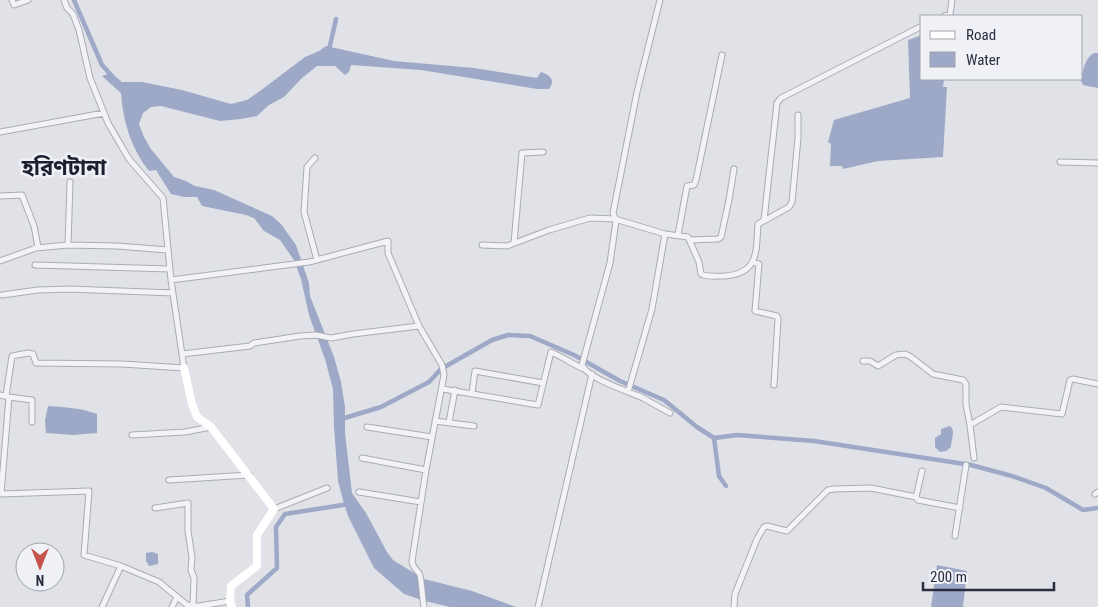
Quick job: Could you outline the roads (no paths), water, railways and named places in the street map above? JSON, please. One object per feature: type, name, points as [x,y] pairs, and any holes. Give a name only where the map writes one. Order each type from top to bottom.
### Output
[{"type":"street","points":[[12,0],[14,5],[28,0]]},
{"type":"street","points":[[64,0],[67,8],[73,14],[90,78],[108,124],[129,159],[163,198],[171,280],[184,368],[197,417],[211,427],[274,509]]},
{"type":"street","points":[[583,367],[610,262],[615,219],[613,213],[637,92],[660,0]]},
{"type":"street","points":[[947,15],[950,14],[952,0]]},
{"type":"street","points":[[764,220],[777,102],[781,98],[920,27]]},
{"type":"street","points":[[678,236],[687,186],[694,185],[696,180],[722,55]]},
{"type":"street","points":[[0,132],[104,112]]},
{"type":"street","points":[[482,244],[507,246],[549,230],[590,218],[615,219],[664,234],[688,237],[703,276],[737,275],[746,270],[753,262],[758,224],[789,208],[792,202],[798,138],[798,115]]},
{"type":"street","points":[[514,243],[522,153],[543,152]]},
{"type":"street","points":[[315,158],[307,167],[304,212],[317,260]]},
{"type":"street","points":[[1060,162],[1098,163]]},
{"type":"street","points":[[690,240],[718,240],[721,237],[734,169]]},
{"type":"street","points":[[68,245],[70,182]]},
{"type":"street","points":[[0,196],[22,195],[34,226],[38,247]]},
{"type":"street","points":[[628,392],[652,309],[664,234]]},
{"type":"street","points":[[171,280],[309,262],[388,241],[388,253],[420,326],[442,364],[444,375],[443,389],[426,470],[412,562],[412,566],[421,576],[423,605]]},
{"type":"street","points":[[0,261],[38,247],[68,245],[168,250]]},
{"type":"street","points":[[753,262],[759,264],[755,311],[777,316],[778,318],[774,385]]},
{"type":"street","points":[[35,265],[170,269]]},
{"type":"street","points":[[2,295],[38,290],[70,289],[173,293]]},
{"type":"street","points":[[182,354],[250,346],[254,343],[300,336],[316,335],[330,338],[420,326]]},
{"type":"street","points":[[443,389],[538,405],[551,352],[569,360],[573,364],[583,367],[601,380],[670,413]]},
{"type":"street","points":[[184,368],[122,364],[36,364],[33,354],[12,356],[1,494],[89,491],[84,555],[121,566],[159,582],[187,605],[193,606],[231,604],[231,586],[256,566],[257,535],[274,509],[328,488]]},
{"type":"street","points":[[863,361],[870,361],[878,366],[896,355],[905,354],[911,356],[933,374],[963,380],[966,384],[966,405],[974,458]]},
{"type":"street","points":[[472,393],[475,371],[543,384]]},
{"type":"street","points":[[538,607],[592,374]]},
{"type":"street","points":[[970,425],[1001,407],[1062,414],[1070,380],[1098,384]]},
{"type":"street","points":[[449,422],[456,390]]},
{"type":"street","points":[[0,395],[32,400],[32,422]]},
{"type":"street","points":[[435,421],[474,426]]},
{"type":"street","points":[[132,435],[186,432],[211,427]]},
{"type":"street","points":[[368,427],[432,437]]},
{"type":"street","points":[[362,458],[426,470]]},
{"type":"street","points":[[955,536],[966,464]]},
{"type":"street","points":[[916,497],[922,472]]},
{"type":"street","points":[[169,480],[249,475]]},
{"type":"street","points":[[734,607],[735,594],[757,539],[764,527],[787,531],[828,490],[834,488],[871,488],[960,508]]},
{"type":"street","points":[[359,492],[421,502]]},
{"type":"street","points":[[155,508],[188,503],[188,531],[192,557],[191,570],[194,578],[193,606]]},
{"type":"street","points":[[102,607],[121,566]]},
{"type":"street","points":[[172,607],[177,597]]},
{"type":"water","points":[[920,36],[920,80],[944,80],[943,87],[947,87],[943,157],[878,161],[843,169],[842,166],[830,166],[831,144],[828,142],[834,120],[910,98],[908,40]]},
{"type":"water","points":[[326,46],[394,61],[474,68],[537,78],[541,72],[552,80],[549,89],[537,89],[421,70],[351,65],[349,72],[345,75],[335,66],[317,66],[302,78],[284,97],[269,105],[257,116],[220,121],[161,106],[151,107],[143,113],[139,124],[151,149],[174,177],[195,186],[214,190],[272,216],[281,224],[296,245],[309,283],[310,296],[334,357],[341,382],[345,407],[345,433],[352,493],[366,513],[393,560],[424,579],[472,591],[516,607],[450,607],[425,601],[404,594],[374,568],[348,516],[338,481],[333,389],[325,359],[309,315],[301,279],[294,260],[280,240],[264,231],[254,218],[202,206],[197,197],[171,194],[156,170],[149,171],[137,153],[126,124],[121,93],[102,76],[111,73],[122,82],[142,82],[182,90],[231,104],[247,100],[305,57]]},
{"type":"water","points":[[1098,53],[1098,88],[1083,85],[1080,80],[1083,80],[1084,68],[1091,55]]},
{"type":"water","points":[[48,406],[79,409],[97,414],[97,433],[73,435],[46,433],[45,420]]},
{"type":"water","points":[[950,426],[953,433],[951,447],[946,451],[940,452],[935,447],[935,438],[941,434],[941,429]]},
{"type":"water","points":[[146,553],[158,554],[158,564],[149,566],[146,561]]},
{"type":"water","points":[[937,565],[967,571],[963,607],[931,607]]},
{"type":"waterway","points":[[74,0],[102,65],[112,76]]},
{"type":"waterway","points":[[329,50],[336,19]]},
{"type":"waterway","points":[[341,419],[381,407],[429,382],[441,369],[492,340],[508,335],[530,336],[574,355],[620,381],[664,400],[697,427],[714,438],[737,435],[814,441],[971,465],[1012,476],[1046,488],[1083,510],[1098,508]]},
{"type":"waterway","points":[[714,438],[719,476],[726,486]]},
{"type":"waterway","points":[[248,607],[247,595],[277,568],[276,527],[285,514],[349,504]]},
{"type":"district","name":"হরিণটানা","points":[[64,167]]}]
